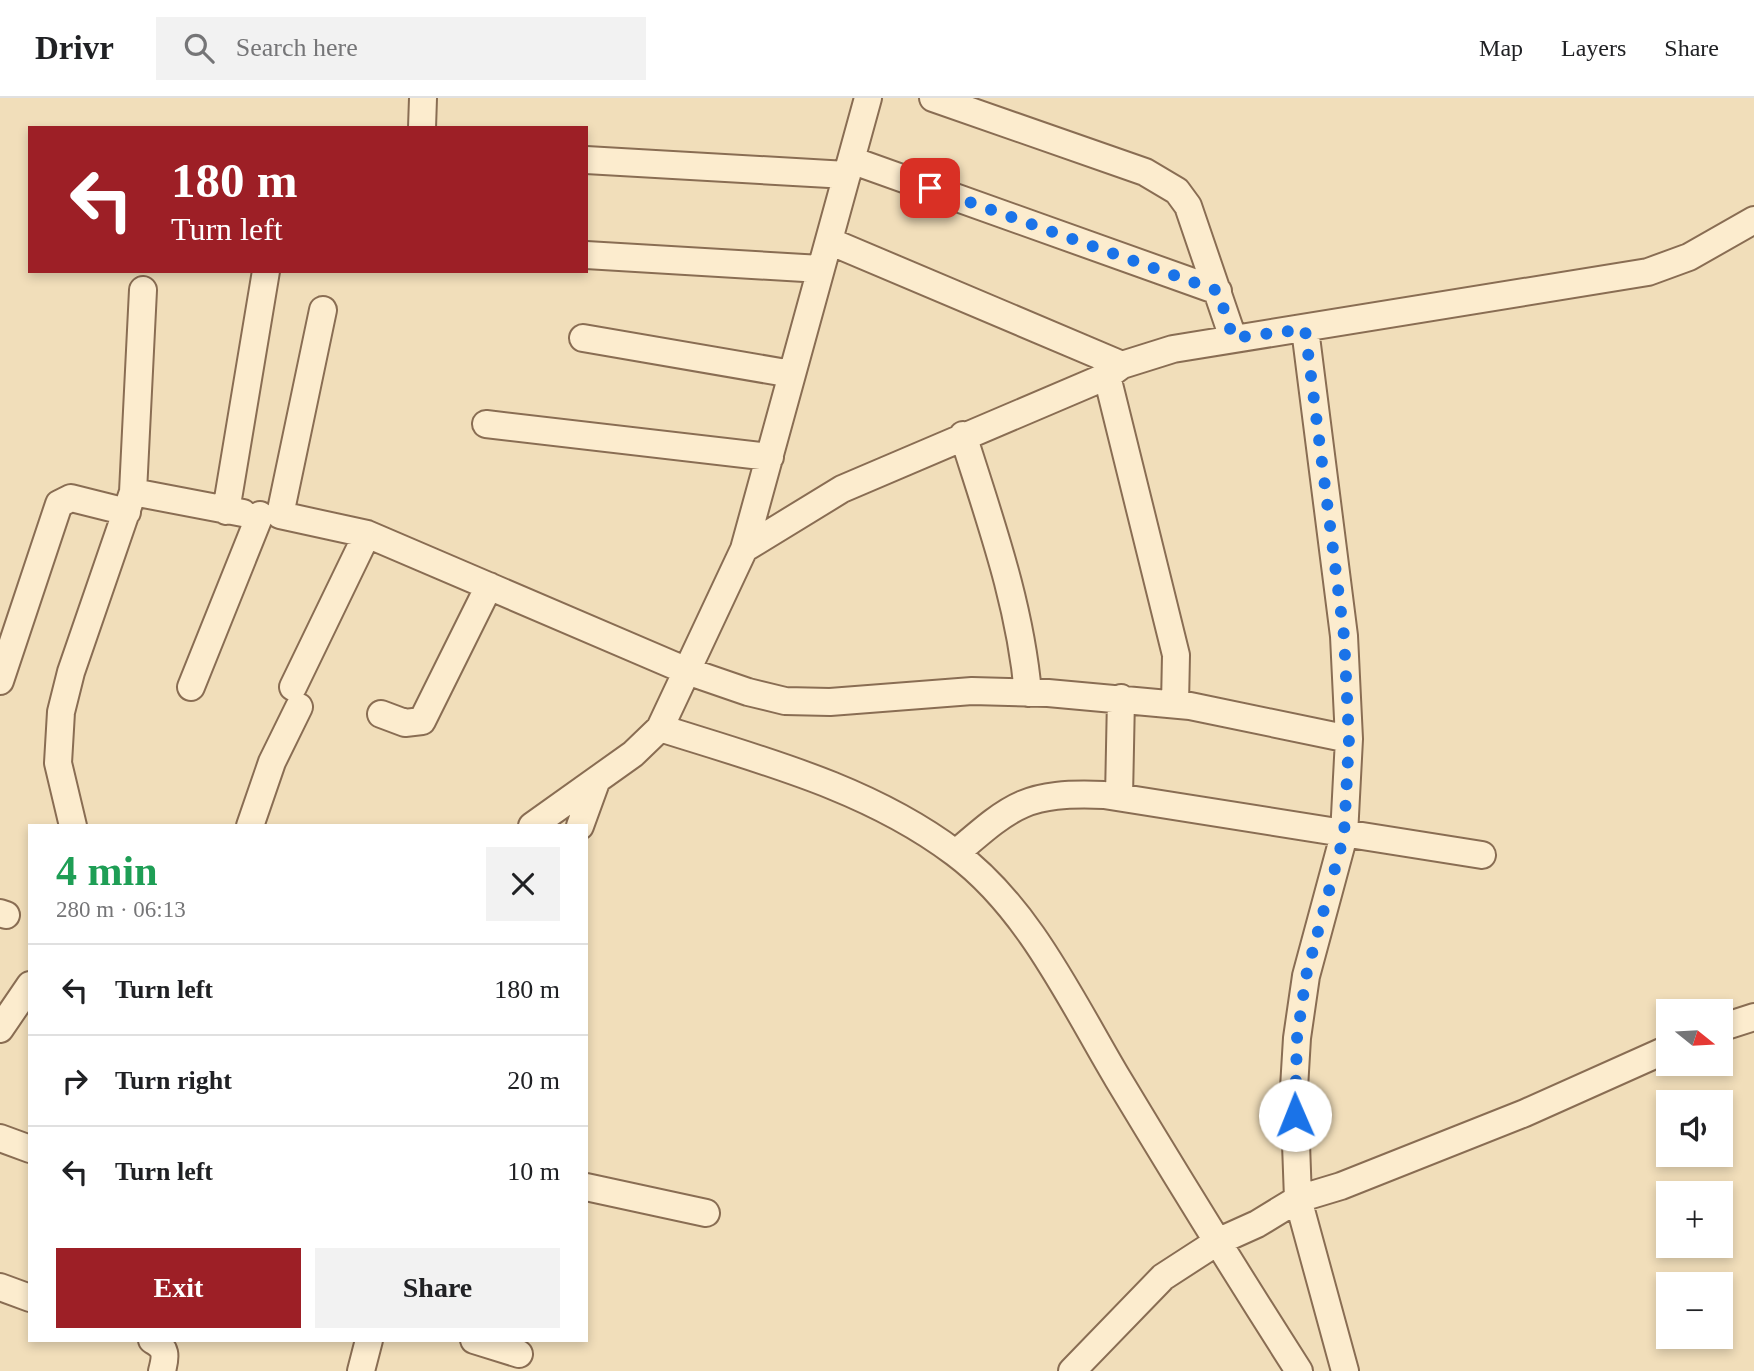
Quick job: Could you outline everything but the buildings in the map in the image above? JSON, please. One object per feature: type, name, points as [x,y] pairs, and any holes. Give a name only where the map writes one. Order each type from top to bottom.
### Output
[{"type":"street","points":[[422,126],[423,98]]},
{"type":"street","points":[[535,824],[634,754],[660,727],[744,549],[868,98]]},
{"type":"street","points":[[933,98],[1161,179],[1177,191],[1188,206],[1233,338]]},
{"type":"street","points":[[588,160],[849,168],[1218,291]]},
{"type":"street","points":[[744,549],[842,489],[1115,370],[1173,349],[1648,272],[1689,257],[1754,220]]},
{"type":"street","points":[[829,241],[1115,370]]},
{"type":"street","points":[[588,255],[821,269]]},
{"type":"street","points":[[226,511],[266,273]]},
{"type":"street","points":[[73,824],[58,763],[61,712],[71,672],[130,502],[142,290]]},
{"type":"street","points":[[191,687],[270,515],[323,310]]},
{"type":"street","points":[[1305,329],[1344,636],[1349,739],[1344,835],[1306,976],[1297,1038],[1294,1088],[1298,1199],[1345,1371]]},
{"type":"street","points":[[583,338],[792,374]]},
{"type":"street","points":[[1115,370],[1176,655],[1175,704]]},
{"type":"street","points":[[486,424],[770,457]]},
{"type":"street","points":[[963,435],[1014,597],[1024,645],[1028,692]]},
{"type":"street","points":[[0,681],[59,504],[71,498],[270,515],[367,534],[687,671],[748,692],[809,703],[972,691],[1121,698],[1175,704],[1349,739]]},
{"type":"street","points":[[251,824],[296,697],[367,534]]},
{"type":"street","points":[[381,714],[405,723],[422,720],[489,586]]},
{"type":"street","points":[[1119,797],[1121,698]]},
{"type":"street","points":[[660,727],[799,772],[850,793],[956,853],[998,895],[1034,940],[1217,1242],[1299,1371]]},
{"type":"street","points":[[581,824],[596,782]]},
{"type":"street","points":[[956,853],[1004,811],[1032,799],[1067,794],[1119,797],[1482,855]]},
{"type":"street","points":[[0,1029],[28,988]]},
{"type":"street","points":[[1733,1024],[1754,1017]]},
{"type":"street","points":[[1072,1371],[1163,1276],[1217,1242],[1257,1224],[1298,1199],[1341,1186],[1525,1113],[1656,1054]]},
{"type":"street","points":[[0,1138],[28,1148]]},
{"type":"street","points":[[588,1187],[706,1213]]},
{"type":"street","points":[[0,1287],[28,1297]]},
{"type":"street","points":[[155,1342],[163,1347],[166,1356],[162,1371]]},
{"type":"street","points":[[360,1371],[368,1342]]},
{"type":"street","points":[[480,1342],[519,1354]]},
{"type":"route","points":[[930,188],[1218,291],[1233,338],[1305,329],[1344,636],[1349,739],[1344,835],[1306,976],[1297,1038],[1295,1115]]}]
